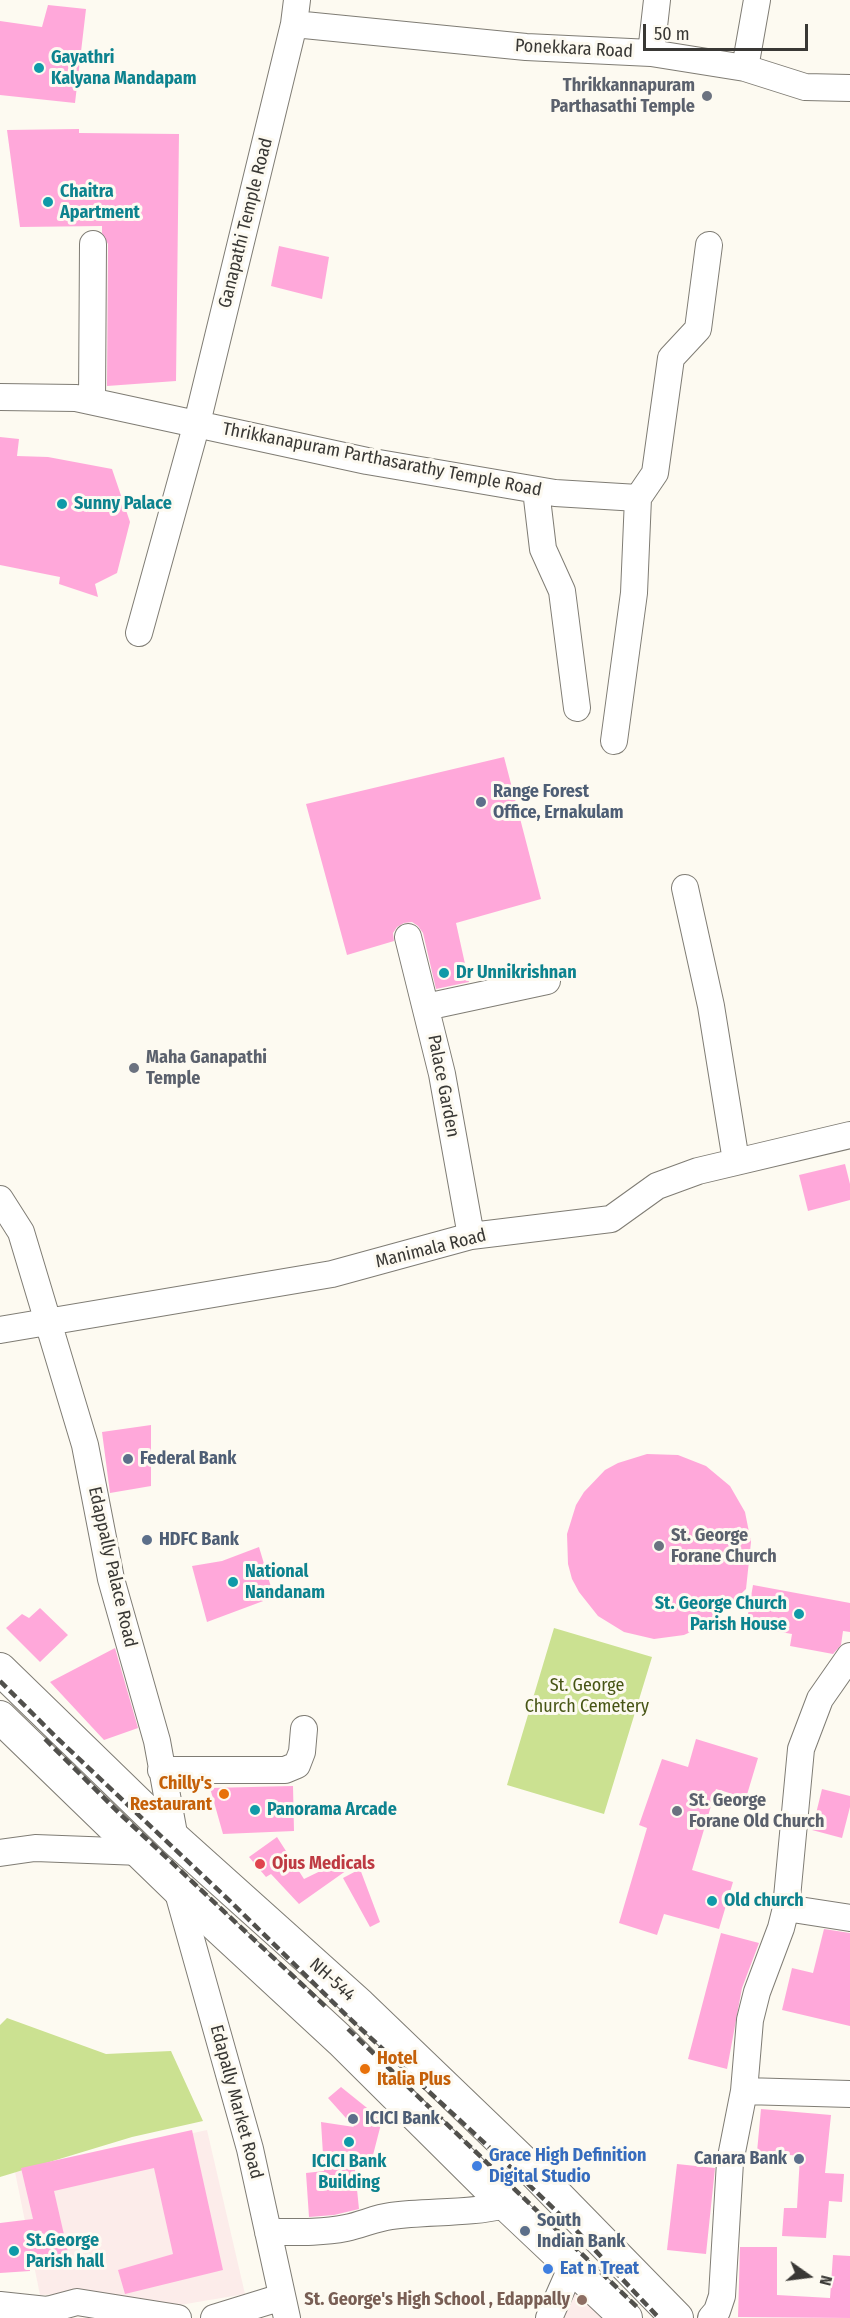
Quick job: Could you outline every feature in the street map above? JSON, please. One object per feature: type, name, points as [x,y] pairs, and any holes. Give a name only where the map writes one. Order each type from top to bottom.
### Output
[{"type":"main road","name":"NH-544","points":[[0,1669],[175,1839],[360,2005],[608,2245],[667,2308],[674,2307],[685,2318]]},
{"type":"main road","points":[[0,1717],[185,1897],[341,2041],[501,2200],[626,2318]]},
{"type":"main road","points":[[185,1897],[214,1874]]},
{"type":"main road","points":[[454,2153],[481,2122]]},
{"type":"street","points":[[651,53],[657,0]]},
{"type":"street","points":[[744,68],[758,0]]},
{"type":"street","name":"Ponekkara Road","points":[[296,12],[526,47],[651,53],[744,68],[805,87],[850,88]]},
{"type":"street","name":"Ganapathi Temple Road","points":[[139,633],[197,423],[296,12]]},
{"type":"street","points":[[92,401],[93,244]]},
{"type":"street","points":[[614,741],[634,593],[638,498],[655,473],[671,358],[698,329],[709,245]]},
{"type":"street","name":"Thrikkanapuram Parthasarathy Temple Road","points":[[0,397],[76,398],[368,461],[555,493],[638,498]]},
{"type":"street","points":[[536,490],[543,549],[562,591],[577,708]]},
{"type":"street","points":[[685,888],[711,1006],[736,1161]]},
{"type":"street","name":"Palace Garden","points":[[408,937],[442,1074],[471,1236]]},
{"type":"street","points":[[426,1007],[547,981]]},
{"type":"street","name":"Manimala Road","points":[[0,1330],[332,1274],[471,1236],[611,1220],[657,1186],[698,1171],[850,1135]]},
{"type":"street","name":"Edappally Palace Road","points":[[0,1200],[21,1232],[85,1445],[111,1579],[157,1741],[175,1839]]},
{"type":"street","points":[[711,2318],[717,2312],[722,2296],[730,2162],[744,2091],[750,2020],[757,1992],[781,1928],[786,1908],[801,1749],[820,1699],[850,1656]]},
{"type":"street","points":[[161,1770],[285,1770],[297,1765],[302,1752],[304,1729]]},
{"type":"street","points":[[0,1853],[35,1848],[141,1852]]},
{"type":"street","name":"Edapally Market Road","points":[[185,1897],[250,2149],[284,2307]]},
{"type":"street","points":[[786,1908],[850,1918]]},
{"type":"street","points":[[744,2091],[850,2094]]},
{"type":"street","points":[[268,2232],[348,2228],[372,2219],[452,2210],[482,2211],[506,2205],[501,2200]]},
{"type":"street","points":[[549,2318],[572,2266]]},
{"type":"street","points":[[0,2306],[46,2310],[77,2302],[178,2318]]},
{"type":"street","points":[[214,2318],[284,2307]]},
{"type":"shaded area","points":[[207,2130],[245,2294],[180,2305],[93,2293],[40,2295],[15,2172]]},
{"type":"shaded area","name":"St. George's High School , Edappally","points":[[577,2283],[613,2318],[560,2318]]},
{"type":"green space","name":"St. George Church Cemetery","points":[[554,1628],[652,1657],[604,1814],[507,1785]]},
{"type":"green space","points":[[7,2018],[106,2054],[171,2051],[203,2121],[132,2137],[0,2177],[0,2025]]},
{"type":"building","name":"Gayathri Kalyana Mandapam","points":[[48,5],[86,9],[75,103],[0,95],[0,21],[42,27]]},
{"type":"building","points":[[79,129],[79,133],[179,134],[176,381],[107,386],[108,244],[102,233],[102,226],[20,227],[7,130]]},
{"type":"building","points":[[279,246],[329,257],[322,299],[271,286]]},
{"type":"building","name":"Sunny Palace","points":[[0,437],[19,439],[17,456],[48,457],[112,469],[130,522],[117,573],[95,584],[98,597],[59,584],[60,577],[0,565]]},
{"type":"building","points":[[504,757],[541,899],[456,923],[469,982],[436,989],[423,933],[412,922],[397,927],[393,933],[394,941],[347,955],[306,804]]},
{"type":"building","points":[[845,1164],[850,1184],[850,1200],[808,1211],[799,1175]]},
{"type":"building","name":"Federal Bank","points":[[151,1425],[151,1486],[110,1493],[102,1432]]},
{"type":"building","name":"St. George Forane Church","points":[[647,1454],[678,1455],[706,1466],[730,1486],[745,1512],[751,1542],[746,1589],[712,1622],[684,1635],[654,1639],[624,1632],[598,1616],[579,1592],[568,1564],[567,1534],[576,1505],[584,1492],[605,1470],[618,1463]]},
{"type":"building","name":"National Nandanam","points":[[259,1547],[274,1597],[207,1622],[192,1566],[222,1561]]},
{"type":"building","name":"St. George Church Parish House","points":[[753,1585],[850,1603],[850,1632],[843,1631],[841,1645],[833,1654],[790,1646],[792,1634],[746,1626]]},
{"type":"building","points":[[40,1608],[68,1635],[40,1662],[6,1628],[22,1614],[29,1618]]},
{"type":"building","points":[[115,1648],[138,1728],[104,1740],[50,1682]]},
{"type":"building","points":[[696,1739],[758,1758],[746,1798],[716,1789],[692,1870],[733,1882],[719,1929],[664,1914],[657,1935],[619,1923],[647,1828],[639,1825],[662,1759],[688,1767]]},
{"type":"building","name":"Panorama Arcade","points":[[293,1786],[294,1831],[223,1834],[210,1788]]},
{"type":"building","points":[[822,1789],[850,1796],[850,1807],[842,1838],[812,1830]]},
{"type":"building","points":[[277,1837],[304,1879],[345,1859],[350,1868],[299,1904],[271,1874],[266,1877],[249,1857]]},
{"type":"building","points":[[360,1869],[380,1922],[370,1927],[343,1878]]},
{"type":"building","points":[[824,1929],[850,1933],[850,2026],[782,2010],[792,1968],[813,1973]]},
{"type":"building","points":[[721,1933],[759,1943],[742,1988],[727,2069],[688,2059]]},
{"type":"building","points":[[341,2087],[382,2120],[372,2159],[354,2160],[359,2209],[334,2215],[309,2217],[306,2173],[324,2171],[321,2122],[354,2127],[328,2098]]},
{"type":"building","points":[[761,2109],[831,2115],[825,2173],[844,2174],[842,2202],[829,2201],[826,2238],[782,2236],[784,2208],[797,2208],[800,2156],[757,2152]]},
{"type":"building","points":[[192,2130],[223,2270],[125,2294],[118,2270],[173,2254],[154,2168],[54,2191],[68,2252],[29,2262],[30,2271],[0,2273],[0,2223],[33,2219],[21,2168]]},
{"type":"building","points":[[677,2164],[715,2168],[706,2254],[667,2250]]},
{"type":"building","points":[[740,2247],[777,2247],[777,2295],[830,2298],[833,2255],[850,2256],[850,2318],[738,2317]]},
{"type":"railway","points":[[0,1681],[347,2016],[576,2230],[659,2318]]},
{"type":"railway","points":[[45,1739],[120,1814],[327,2008]]},
{"type":"railway","points":[[348,2029],[638,2308]]},
{"type":"place","name":"Gayathri Kalyana Mandapam","points":[[39,68]]},
{"type":"place","name":"Thrikkannapuram Parthasathi Temple","points":[[707,96]]},
{"type":"place","name":"Chaitra Apartment","points":[[48,202]]},
{"type":"place","name":"Sunny Palace","points":[[62,504]]},
{"type":"place","name":"Range Forest Office, Ernakulam","points":[[481,802]]},
{"type":"place","name":"Dr Unnikrishnan","points":[[444,973]]},
{"type":"place","name":"Maha Ganapathi Temple","points":[[134,1068]]},
{"type":"place","name":"Federal Bank","points":[[128,1459]]},
{"type":"place","name":"HDFC Bank","points":[[147,1540]]},
{"type":"place","name":"St. George Forane Church","points":[[659,1546]]},
{"type":"place","name":"National Nandanam","points":[[233,1582]]},
{"type":"place","name":"St. George Church Parish House","points":[[799,1614]]},
{"type":"place","name":"Chilly's Restaurant","points":[[224,1794]]},
{"type":"place","name":"Panorama Arcade","points":[[255,1810]]},
{"type":"place","name":"St. George Forane Old Church","points":[[677,1811]]},
{"type":"place","name":"Ojus Medicals","points":[[260,1864]]},
{"type":"place","name":"Old church","points":[[712,1901]]},
{"type":"place","name":"Hotel Italia Plus","points":[[365,2069]]},
{"type":"place","name":"ICICI Bank","points":[[353,2119]]},
{"type":"place","name":"ICICI Bank Building","points":[[349,2142]]},
{"type":"place","name":"Canara Bank","points":[[799,2159]]},
{"type":"place","name":"Grace High Definition Digital Studio","points":[[477,2166]]},
{"type":"place","name":"South Indian Bank","points":[[525,2231]]},
{"type":"place","name":"St.George Parish hall","points":[[14,2251]]},
{"type":"place","name":"Eat n Treat","points":[[548,2269]]},
{"type":"place","name":"St. George's High School , Edappally","points":[[582,2300]]}]
